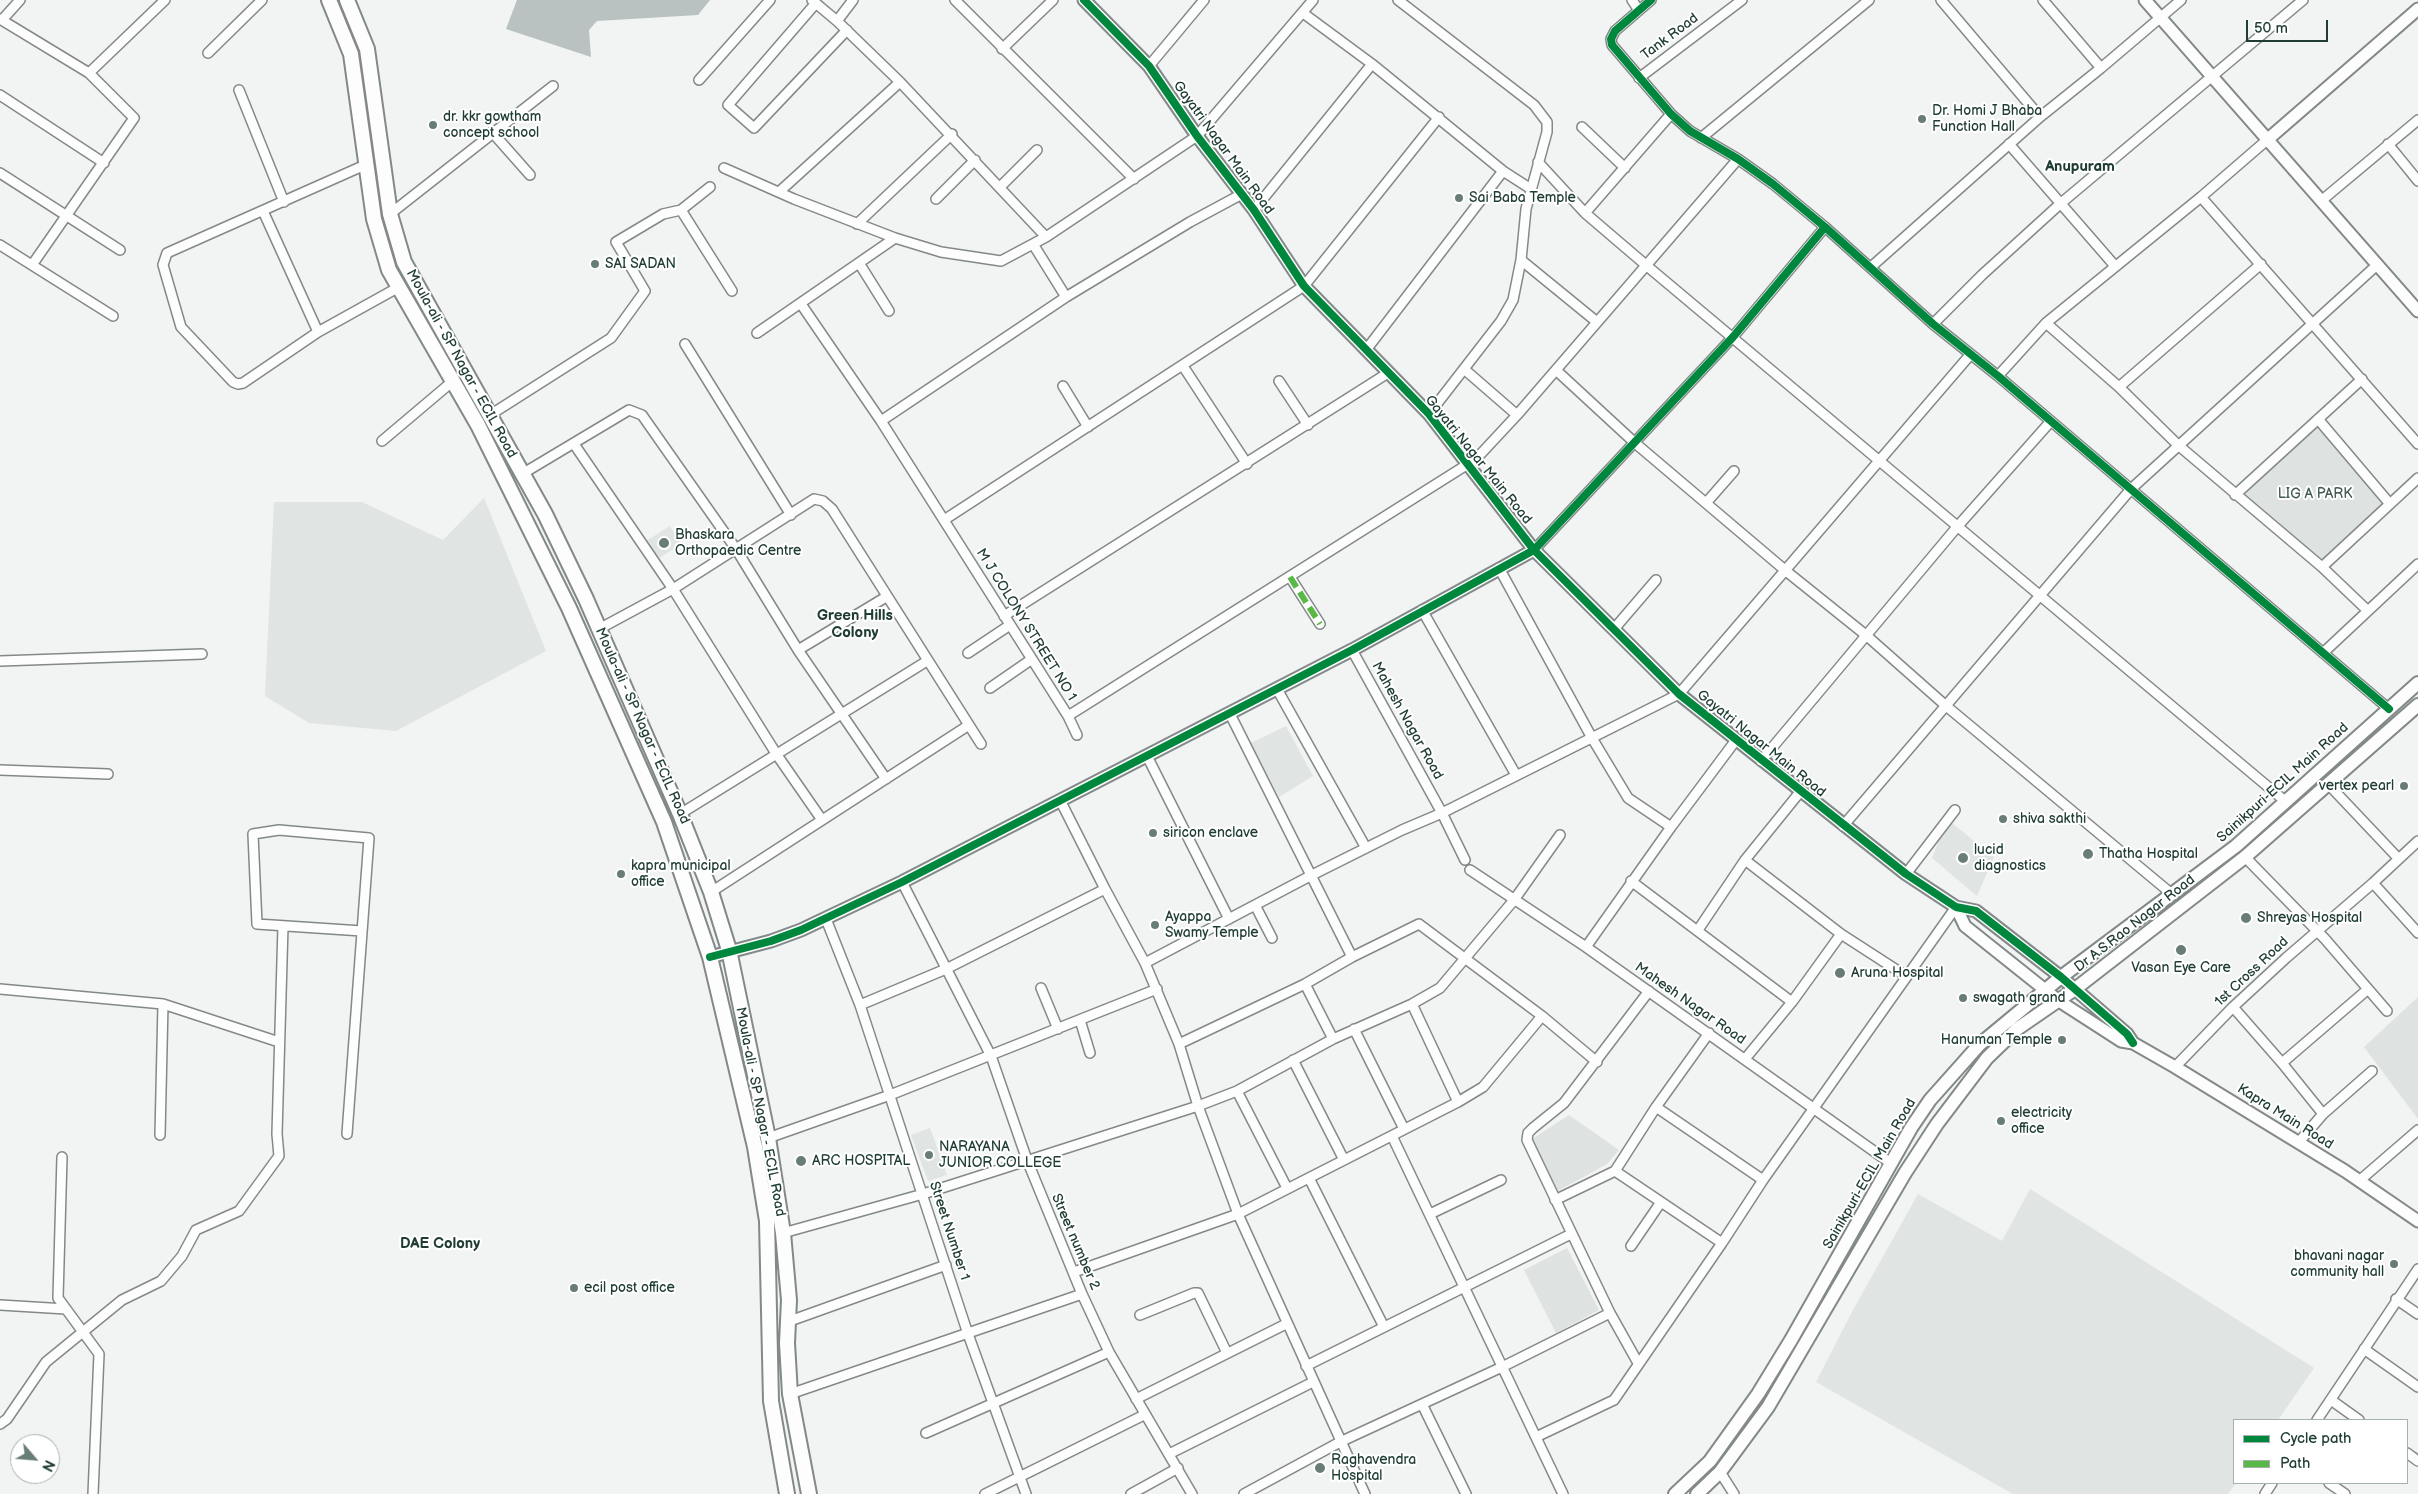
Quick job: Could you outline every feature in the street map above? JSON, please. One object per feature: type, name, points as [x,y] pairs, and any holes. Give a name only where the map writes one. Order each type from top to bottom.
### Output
[{"type":"main road","name":"Moula-ali - SP Nagar - ECIL Road","points":[[329,0],[351,54],[365,165],[374,219],[383,254],[399,287],[478,425],[569,608],[664,822],[710,956],[755,1147],[766,1211],[770,1297],[771,1400],[788,1494]]},
{"type":"main road","name":"Moula-ali - SP Nagar - ECIL Road","points":[[347,0],[367,48],[390,214],[404,262],[545,514],[599,629],[680,814],[711,892],[729,950],[768,1138],[783,1233],[788,1300],[790,1394],[809,1494]]},
{"type":"main road","name":"Sainikpuri-ECIL Main Road","points":[[1675,1494],[1710,1461],[1758,1394],[1912,1128],[1930,1100],[1963,1062],[1979,1045],[2061,977],[2236,846],[2418,683]]},
{"type":"main road","name":"Dr A.S.Rao Nagar Road","points":[[2060,1001],[2244,857],[2418,707]]},
{"type":"main road","points":[[1696,1494],[1720,1472],[1768,1407],[1905,1173],[1947,1111],[1987,1058],[2018,1029],[2060,1001]]},
{"type":"street","points":[[20,0],[1,20],[89,73],[134,118],[32,265]]},
{"type":"street","points":[[89,73],[165,0]]},
{"type":"street","points":[[208,53],[262,0]]},
{"type":"street","points":[[699,80],[770,0]]},
{"type":"street","points":[[837,20],[854,0]]},
{"type":"street","points":[[954,0],[1134,179]]},
{"type":"street","points":[[1002,48],[1052,0]]},
{"type":"street","points":[[1149,66],[1204,0]]},
{"type":"street","points":[[724,168],[895,238],[941,252],[1001,261],[1046,237],[1197,136],[1313,0]]},
{"type":"street","points":[[1398,0],[1541,112],[1547,122],[1547,132],[1526,209],[1521,260],[1513,300],[1508,311],[1429,414]]},
{"type":"street","points":[[1632,0],[1638,9]]},
{"type":"street","points":[[1651,0],[1638,9],[1615,31],[1611,39],[1615,52],[1671,114],[1701,138],[1738,159],[1826,227],[1933,324],[1998,376],[2389,709]]},
{"type":"street","name":"Tank Road","points":[[1639,78],[1742,0]]},
{"type":"street","points":[[1701,138],[1869,0]]},
{"type":"street","points":[[1940,0],[2040,117]]},
{"type":"street","points":[[2043,0],[2101,68]]},
{"type":"street","points":[[2144,0],[2376,265],[2418,310]]},
{"type":"street","points":[[1871,268],[2040,117],[2181,0]]},
{"type":"street","points":[[1933,324],[1982,275],[2060,204],[2303,0]]},
{"type":"street","points":[[847,30],[754,128],[728,104],[814,2],[837,20],[952,134],[1046,237]]},
{"type":"street","name":"Gayatri Nagar Main Road","points":[[1090,2],[1149,66],[1197,136],[1254,210],[1304,286],[1429,414],[1534,550],[1679,694],[1761,761],[1906,874],[1956,907],[1976,911],[2074,989]]},
{"type":"street","points":[[1998,376],[2046,323],[2201,197],[2418,9]]},
{"type":"street","points":[[1303,13],[1372,64],[1503,171],[1531,189]]},
{"type":"street","points":[[1254,210],[1372,64]]},
{"type":"street","points":[[779,192],[900,82]]},
{"type":"street","points":[[390,214],[552,86]]},
{"type":"street","points":[[239,90],[284,202]]},
{"type":"street","points":[[0,95],[104,163]]},
{"type":"street","points":[[1585,213],[1671,114]]},
{"type":"street","points":[[944,520],[1304,286],[1439,117]]},
{"type":"street","points":[[2321,201],[2418,120]]},
{"type":"street","points":[[1582,127],[1625,168]]},
{"type":"street","points":[[492,132],[530,175]]},
{"type":"street","points":[[857,224],[952,134]]},
{"type":"street","points":[[2009,144],[2115,266]]},
{"type":"street","points":[[2388,144],[2418,180]]},
{"type":"street","points":[[1000,187],[1037,150]]},
{"type":"street","name":"M J COLONY STREET NO 1","points":[[801,304],[881,421],[1068,716],[1468,465],[1483,453],[1557,371],[1738,159]]},
{"type":"street","points":[[936,198],[975,160]]},
{"type":"street","points":[[1538,162],[1585,213],[2285,801]]},
{"type":"street","points":[[365,165],[167,253],[163,265],[182,327],[233,382],[238,384],[243,383],[318,332],[399,287]]},
{"type":"street","points":[[1366,350],[1503,171]]},
{"type":"street","points":[[0,173],[120,250]]},
{"type":"street","points":[[490,415],[611,338],[645,291],[616,242],[663,214],[681,210],[710,187]]},
{"type":"street","points":[[881,421],[1066,297],[1190,222],[1242,194]]},
{"type":"street","points":[[2201,197],[2314,323],[2418,444]]},
{"type":"street","points":[[681,210],[732,291]]},
{"type":"street","points":[[263,211],[318,332]]},
{"type":"street","points":[[710,956],[771,941],[826,920],[1230,714],[1352,650],[1534,550],[1733,336],[1826,227]]},
{"type":"street","points":[[757,333],[895,238]]},
{"type":"street","points":[[1033,244],[1066,297]]},
{"type":"street","points":[[0,245],[113,316]]},
{"type":"street","points":[[1521,260],[1597,322]]},
{"type":"street","points":[[859,263],[890,311]]},
{"type":"street","points":[[2119,387],[2261,264]]},
{"type":"street","points":[[1843,826],[2131,489],[2376,265]]},
{"type":"street","points":[[2046,323],[2119,387],[2178,445],[2322,567],[2367,610]]},
{"type":"street","points":[[685,344],[791,515]]},
{"type":"street","points":[[1145,963],[1312,875],[1442,813],[1679,694],[1970,355]]},
{"type":"street","points":[[1183,366],[1247,464]]},
{"type":"street","points":[[1464,369],[1517,415]]},
{"type":"street","points":[[1557,371],[1635,443],[2173,895]]},
{"type":"street","points":[[1004,616],[1388,373]]},
{"type":"street","points":[[2235,495],[2362,379]]},
{"type":"street","points":[[382,441],[453,381]]},
{"type":"street","points":[[1279,381],[1308,425]]},
{"type":"street","points":[[1062,386],[1088,427]]},
{"type":"street","points":[[522,474],[629,410],[642,415],[736,549],[798,650],[886,779]]},
{"type":"street","points":[[2318,419],[2390,504]]},
{"type":"street","points":[[1761,761],[1957,526],[2051,421]]},
{"type":"street","points":[[574,444],[673,590],[778,755],[822,820]]},
{"type":"street","points":[[1706,503],[1734,471]]},
{"type":"street","points":[[2322,567],[2418,478]]},
{"type":"street","points":[[599,629],[673,590],[814,499],[827,503],[981,744]]},
{"type":"street","points":[[2323,653],[2418,564]]},
{"type":"street","points":[[1500,568],[1592,738],[1628,798],[1671,827]]},
{"type":"street","points":[[1290,577],[1320,624]]},
{"type":"street","points":[[1614,629],[1656,580]]},
{"type":"street","points":[[798,650],[886,598]]},
{"type":"street","points":[[1422,610],[1516,775]]},
{"type":"street","points":[[968,652],[1010,625]]},
{"type":"street","name":"Mahesh Nagar Road","points":[[1352,650],[1442,813],[1465,860]]},
{"type":"street","points":[[0,661],[202,654]]},
{"type":"street","points":[[990,688],[1032,659]]},
{"type":"street","points":[[680,814],[927,661]]},
{"type":"street","points":[[1277,689],[1366,848]]},
{"type":"street","points":[[1230,714],[1352,957]]},
{"type":"street","points":[[1068,716],[1077,735]]},
{"type":"street","points":[[711,892],[969,725]]},
{"type":"street","points":[[1586,947],[1631,881],[1736,740]]},
{"type":"street","points":[[1147,756],[1229,919]]},
{"type":"street","points":[[0,770],[108,774]]},
{"type":"street","points":[[2328,784],[2398,858]]},
{"type":"street","points":[[1698,930],[1745,860],[1800,792]]},
{"type":"street","points":[[1060,800],[1104,890],[1145,963],[1157,990],[1179,1044],[1198,1106],[1238,1214],[1312,1382],[1365,1494]]},
{"type":"street","points":[[1906,874],[1956,810]]},
{"type":"street","points":[[348,1134],[369,838],[279,830],[253,834],[257,924],[362,931]]},
{"type":"street","points":[[783,1233],[923,1194],[1237,1092],[1333,1039],[1412,1004],[1440,988],[1514,900],[1560,835]]},
{"type":"street","name":"1st Cross Road","points":[[2175,1067],[2233,1007],[2418,841]]},
{"type":"street","points":[[2244,857],[2317,932],[2387,1011]]},
{"type":"street","points":[[1745,860],[1841,934],[1906,976]]},
{"type":"street","name":"Mahesh Nagar Road","points":[[1470,870],[1586,947],[1892,1164]]},
{"type":"street","points":[[1631,881],[1792,1002]]},
{"type":"street","name":"Street number 2","points":[[902,882],[991,1056],[1026,1160],[1082,1294],[1109,1352],[1144,1415],[1178,1468],[1192,1494]]},
{"type":"street","points":[[2373,883],[2418,933]]},
{"type":"street","points":[[860,1005],[946,969],[1104,890]]},
{"type":"street","points":[[1255,906],[1272,938]]},
{"type":"street","points":[[1536,1437],[1614,1400],[1812,1109],[1956,907]]},
{"type":"street","name":"Gayatri Nagar Main Road","points":[[1956,907],[1965,926],[2060,1001]]},
{"type":"street","name":"Street Number 1","points":[[826,920],[860,1005],[968,1334],[1026,1494]]},
{"type":"street","points":[[1179,1044],[1305,984],[1414,924],[1424,925],[1465,959],[1542,1016],[1597,1062]]},
{"type":"street","points":[[2,1419],[46,1362],[122,1300],[161,1281],[182,1256],[196,1230],[239,1211],[279,1156],[277,1134],[283,926]]},
{"type":"street","points":[[1745,1059],[1792,1002],[1841,934]]},
{"type":"street","points":[[1305,984],[1333,1039]]},
{"type":"street","points":[[1041,988],[1058,1029]]},
{"type":"street","points":[[0,989],[163,1004],[280,1042]]},
{"type":"street","name":"Kapra Main Road","points":[[2074,989],[2127,1034],[2133,1043]]},
{"type":"street","points":[[768,1138],[890,1095],[1157,990]]},
{"type":"street","points":[[2282,1062],[2367,990]]},
{"type":"street","points":[[1638,1363],[1610,1313],[1554,1200],[1527,1140],[1528,1133],[1564,1103],[1597,1062],[1649,991]]},
{"type":"street","name":"Kapra Main Road","points":[[2060,1001],[2121,1041],[2133,1043],[2175,1067],[2359,1181],[2418,1221]]},
{"type":"street","points":[[160,1135],[163,1004]]},
{"type":"street","points":[[1412,1004],[1458,1102]]},
{"type":"street","points":[[2233,1007],[2282,1062],[2323,1114]]},
{"type":"street","points":[[1074,1272],[1238,1214],[1458,1102],[1483,1087],[1542,1016]]},
{"type":"street","points":[[1080,1020],[1090,1053]]},
{"type":"street","points":[[1354,1029],[1404,1129]]},
{"type":"street","points":[[1554,1200],[1615,1170],[1656,1107],[1708,1034]]},
{"type":"street","points":[[1293,1060],[1344,1160]]},
{"type":"street","points":[[2298,1143],[2323,1114],[2372,1071]]},
{"type":"street","points":[[1237,1092],[1287,1188]]},
{"type":"street","points":[[1656,1107],[1763,1180]]},
{"type":"street","points":[[2359,1181],[2418,1130]]},
{"type":"street","points":[[1392,1136],[1563,1494]]},
{"type":"street","points":[[62,1157],[58,1298],[99,1354],[93,1494]]},
{"type":"street","points":[[1615,1170],[1722,1243]]},
{"type":"street","points":[[1309,1178],[1384,1327]]},
{"type":"street","points":[[1430,1214],[1501,1180]]},
{"type":"street","points":[[1631,1246],[1661,1202]]},
{"type":"street","points":[[1306,1366],[1571,1234]]},
{"type":"street","points":[[788,1322],[946,1265]]},
{"type":"street","points":[[2318,1419],[2396,1299],[2418,1269]]},
{"type":"street","points":[[1140,1315],[1194,1293],[1198,1294],[1227,1353]]},
{"type":"street","points":[[790,1394],[1082,1294]]},
{"type":"street","points":[[2396,1299],[2418,1314]]},
{"type":"street","points":[[0,1305],[66,1309]]},
{"type":"street","points":[[1244,1494],[1340,1442],[1502,1367],[1610,1313]]},
{"type":"street","points":[[1136,1399],[1286,1324]]},
{"type":"street","points":[[2364,1349],[2418,1387]]},
{"type":"street","points":[[926,1434],[1109,1352]]},
{"type":"street","points":[[1169,1454],[1312,1382]]},
{"type":"street","points":[[2331,1400],[2359,1419]]},
{"type":"street","points":[[1422,1404],[1466,1494]]},
{"type":"street","points":[[985,1494],[1144,1415]]},
{"type":"street","points":[[1131,1494],[1178,1468]]},
{"type":"street","points":[[1720,1472],[1734,1494]]},
{"type":"street","points":[[2331,1484],[2346,1494]]},
{"type":"shaded area","points":[[517,0],[710,0],[698,15],[597,21],[589,30],[591,57],[506,29]]},
{"type":"shaded area","points":[[484,498],[546,651],[396,731],[309,723],[265,696],[274,502],[362,502],[443,540]]},
{"type":"shaded area","name":"Bhaskara Orthopaedic Centre","points":[[670,526],[681,544],[658,559],[646,541]]},
{"type":"shaded area","points":[[1286,726],[1313,776],[1279,797],[1251,743]]},
{"type":"shaded area","name":"lucid diagnostics","points":[[1947,819],[1994,857],[1977,896],[1932,858]]},
{"type":"shaded area","name":"NARAYANA JUNIOR COLLEGE","points":[[930,1128],[947,1175],[928,1181],[911,1135]]},
{"type":"shaded area","points":[[2030,1189],[2314,1368],[2279,1419],[2233,1419],[2233,1484],[2235,1484],[2228,1494],[2013,1494],[1816,1382],[1853,1310],[1918,1194],[2002,1241]]},
{"type":"green space","name":"LIG A PARK","points":[[2318,425],[2385,504],[2322,561],[2243,496]]},
{"type":"green space","points":[[2418,997],[2418,1119],[2364,1047]]},
{"type":"green space","points":[[1569,1115],[1619,1150],[1607,1164],[1558,1191],[1532,1139]]},
{"type":"green space","points":[[1567,1248],[1599,1310],[1556,1333],[1524,1270]]},
{"type":"marked path","points":[[1290,577],[1320,624]]},
{"type":"cycle path","points":[[1084,0],[1149,66],[1197,136],[1254,210],[1304,286],[1429,414],[1534,550],[1679,694],[1906,874],[1956,907],[1976,911],[2061,977],[2127,1034],[2133,1043]]},
{"type":"cycle path","points":[[1651,0],[1615,31],[1611,39],[1612,45],[1671,114],[1690,131],[1738,159],[1773,184],[1825,227],[1933,324],[1998,376],[2389,709]]},
{"type":"cycle path","points":[[710,957],[771,941],[801,930],[902,882],[1352,650],[1534,550],[1733,337],[1825,227]]},
{"type":"place","name":"Dr. Homi J Bhaba Function Hall","points":[[1922,119]]},
{"type":"place","name":"dr. kkr gowtham concept school","points":[[433,125]]},
{"type":"place","name":"Sai Baba Temple","points":[[1459,198]]},
{"type":"place","name":"SAI SADAN","points":[[595,264]]},
{"type":"place","name":"Bhaskara Orthopaedic Centre","points":[[664,543]]},
{"type":"place","name":"vertex pearl","points":[[2404,786]]},
{"type":"place","name":"shiva sakthi","points":[[2003,819]]},
{"type":"place","name":"siricon enclave","points":[[1153,833]]},
{"type":"place","name":"Thatha Hospital","points":[[2088,854]]},
{"type":"place","name":"lucid diagnostics","points":[[1963,858]]},
{"type":"place","name":"kapra municipal office","points":[[621,874]]},
{"type":"place","name":"Shreyas Hospital","points":[[2246,918]]},
{"type":"place","name":"Ayappa Swamy Temple","points":[[1155,925]]},
{"type":"place","name":"Vasan Eye Care","points":[[2181,950]]},
{"type":"place","name":"Aruna Hospital","points":[[1840,973]]},
{"type":"place","name":"swagath grand","points":[[1963,998]]},
{"type":"place","name":"Hanuman Temple","points":[[2062,1040]]},
{"type":"place","name":"electricity office","points":[[2001,1121]]},
{"type":"place","name":"NARAYANA JUNIOR COLLEGE","points":[[929,1155]]},
{"type":"place","name":"ARC HOSPITAL","points":[[801,1161]]},
{"type":"place","name":"bhavani nagar community hall","points":[[2394,1264]]},
{"type":"place","name":"ecil post office","points":[[574,1288]]},
{"type":"place","name":"Raghavendra Hospital","points":[[1320,1468]]},
{"type":"district","name":"Anupuram","points":[[2080,167]]},
{"type":"district","name":"Green Hills Colony","points":[[855,624]]},
{"type":"district","name":"DAE Colony","points":[[440,1244]]}]
